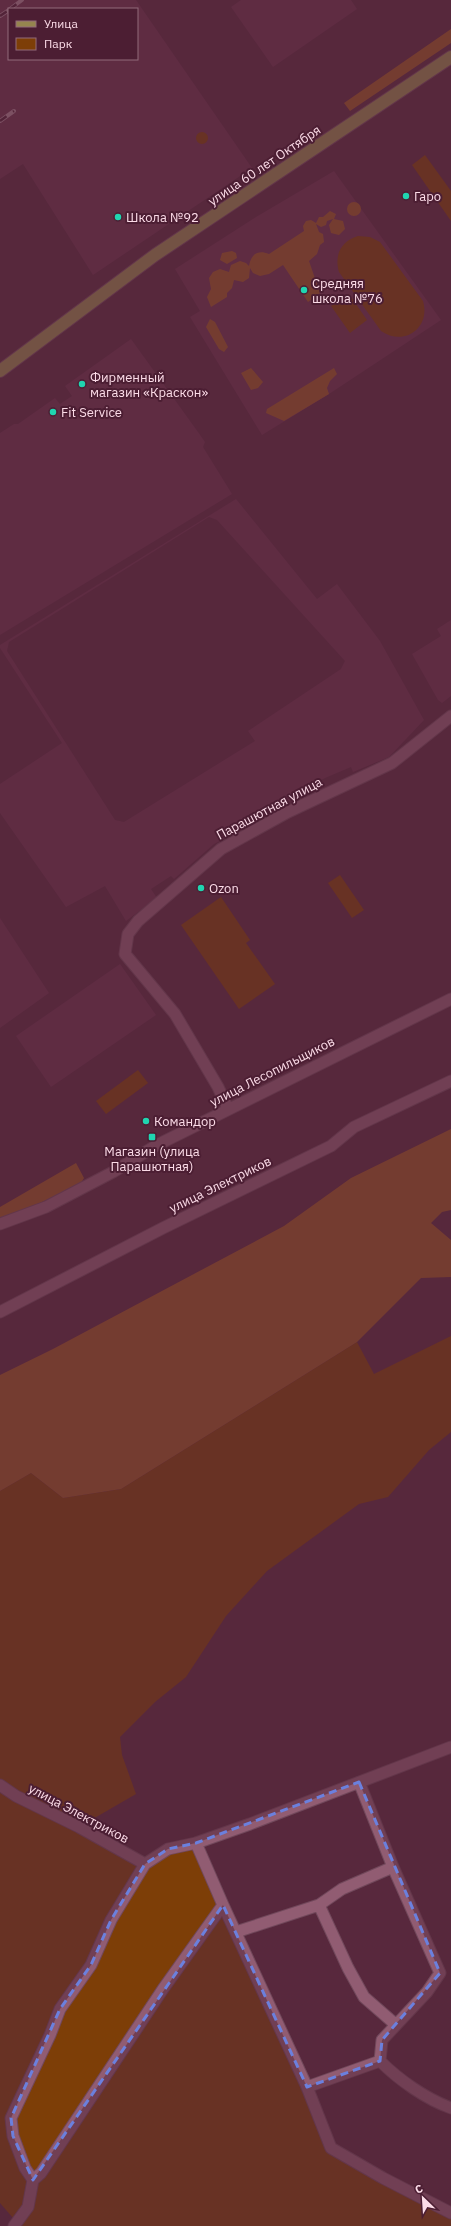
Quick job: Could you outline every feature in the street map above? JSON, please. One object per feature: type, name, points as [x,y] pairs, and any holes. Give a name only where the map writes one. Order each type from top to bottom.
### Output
[{"type":"main road","name":"улица 60 лет Октября","points":[[0,371],[155,255],[451,57]]},
{"type":"street","name":"Парашютная улица","points":[[228,1109],[218,1087],[175,1014],[124,951],[128,934],[138,921],[221,849],[288,812],[392,763],[451,716]]},
{"type":"street","name":"улица Лесопильщиков","points":[[0,1224],[46,1207],[113,1172],[157,1145],[451,999]]},
{"type":"street","name":"улица Электриков","points":[[0,1312],[163,1228],[331,1146],[354,1127],[451,1081]]},
{"type":"street","points":[[33,2180],[25,2168],[12,2136],[11,2118],[50,2035],[60,2009],[91,1965],[111,1920],[145,1864],[168,1849],[196,1843],[451,1747]]},
{"type":"street","points":[[359,1782],[393,1867],[440,1974],[427,1992],[395,2024],[382,2040],[380,2061]]},
{"type":"street","name":"улица Электриков","points":[[0,1785],[16,1796],[79,1827],[145,1864]]},
{"type":"street","points":[[196,1843],[307,2087],[331,2148],[383,2178],[451,2213]]},
{"type":"street","points":[[236,1932],[319,1905],[342,1889],[393,1867]]},
{"type":"street","points":[[14,2226],[28,2207],[33,2180],[41,2173],[163,1989],[223,1905]]},
{"type":"street","points":[[319,1905],[348,1968],[364,1997],[395,2024]]},
{"type":"street","points":[[307,2087],[380,2061]]},
{"type":"street","points":[[380,2061],[391,2072],[439,2104],[451,2108]]},
{"type":"highlighted area","points":[[359,1782],[440,1973],[382,2040],[380,2061],[307,2087],[223,1905],[33,2180],[13,2136],[11,2118],[60,2009],[91,1965],[111,1920],[145,1864],[168,1849],[196,1843]]},
{"type":"shaded area","name":"Школа №92","points":[[0,0],[136,0],[252,168],[93,275],[23,164],[0,179]]},
{"type":"shaded area","points":[[241,0],[351,0],[357,9],[273,67],[231,7]]},
{"type":"shaded area","points":[[451,29],[451,43],[350,111],[344,103]]},
{"type":"shaded area","name":"Средняя школа №76","points":[[334,171],[441,320],[329,394],[262,435],[190,317],[200,311],[175,269],[256,217]]},
{"type":"shaded area","points":[[351,202],[357,202],[361,206],[361,212],[357,216],[351,216],[347,212],[347,206]]},
{"type":"shaded area","points":[[330,211],[336,214],[334,219],[343,221],[345,229],[339,235],[331,233],[329,225],[333,219],[327,221],[326,225],[321,227],[316,224],[319,232],[323,234],[324,242],[320,245],[317,254],[309,261],[320,293],[308,302],[283,265],[269,274],[260,276],[253,273],[250,268],[249,278],[243,282],[234,280],[232,288],[227,293],[227,297],[211,307],[207,297],[211,289],[209,278],[213,272],[220,269],[229,272],[231,265],[240,261],[249,266],[251,259],[255,254],[261,252],[269,254],[304,231],[303,226],[306,221],[311,220],[316,223],[319,217],[323,217]]},
{"type":"shaded area","points":[[232,251],[236,253],[237,258],[227,264],[220,260],[222,253]]},
{"type":"shaded area","points":[[210,319],[215,322],[228,347],[224,352],[219,349],[206,327]]},
{"type":"shaded area","points":[[131,339],[205,442],[203,447],[232,494],[0,635],[0,433],[14,424],[18,424],[55,398],[60,404],[72,396],[65,386]]},
{"type":"shaded area","points":[[251,368],[263,382],[258,388],[251,390],[241,373]]},
{"type":"shaded area","points":[[334,368],[337,374],[330,381],[327,388],[329,394],[284,421],[266,413],[267,409]]},
{"type":"shaded area","points":[[236,499],[317,599],[337,584],[380,641],[424,720],[389,757],[353,772],[351,767],[325,778],[317,782],[319,786],[289,801],[284,799],[261,812],[263,816],[248,826],[214,844],[174,879],[171,876],[151,889],[157,898],[126,921],[105,886],[66,907],[0,813],[0,784],[62,743],[0,648],[0,645]],"holes":[[[209,517],[217,520],[345,661],[341,669],[248,731],[255,741],[124,822],[115,820],[7,651],[9,642]]]},
{"type":"shaded area","points":[[451,620],[451,696],[442,703],[438,700],[412,654],[441,636],[437,629]]},
{"type":"shaded area","points":[[0,918],[49,993],[0,1028]]},
{"type":"shaded area","points":[[120,964],[156,1015],[51,1087],[16,1036]]},
{"type":"shaded area","points":[[451,1129],[451,1210],[442,1212],[431,1223],[451,1240],[451,1277],[421,1278],[357,1342],[121,1489],[63,1498],[31,1473],[0,1491],[0,1375],[53,1349],[284,1226],[351,1178]]},
{"type":"shaded area","points":[[76,1163],[84,1178],[81,1183],[40,1203],[0,1218],[0,1207]]},
{"type":"green space","points":[[202,132],[206,134],[208,138],[206,142],[202,144],[198,142],[196,138],[198,134]]},
{"type":"green space","points":[[425,155],[451,191],[451,221],[412,165]]},
{"type":"green space","points":[[358,236],[370,237],[380,242],[423,301],[423,319],[419,327],[407,336],[398,337],[381,331],[339,272],[337,260],[340,250],[347,241]]},
{"type":"green space","points":[[349,294],[367,320],[350,333],[331,306]]},
{"type":"green space","points":[[340,875],[364,910],[352,918],[328,883]]},
{"type":"green space","points":[[221,897],[250,940],[246,943],[275,984],[239,1009],[181,925]]},
{"type":"green space","points":[[138,1070],[148,1083],[106,1114],[96,1101]]},
{"type":"green space","points":[[451,1336],[451,1432],[429,1450],[388,1497],[359,1504],[267,1571],[226,1616],[186,1677],[155,1702],[120,1737],[122,1755],[136,1794],[79,1827],[145,1864],[196,1843],[331,2148],[451,2213],[451,2226],[20,2226],[0,2203],[0,1491],[31,1473],[63,1498],[121,1489],[357,1342],[374,1374]]},
{"type":"railway","points":[[11,8],[22,0]]},
{"type":"railway","points":[[0,16],[8,11]]},
{"type":"railway","points":[[0,121],[14,111]]},
{"type":"place","name":"Гаро","points":[[406,196]]},
{"type":"place","name":"Школа №92","points":[[118,217]]},
{"type":"place","name":"Средняя школа №76","points":[[304,290]]},
{"type":"place","name":"Фирменный магазин «Краскон»","points":[[82,384]]},
{"type":"place","name":"Fit Service","points":[[53,412]]},
{"type":"place","name":"Ozon","points":[[201,888]]},
{"type":"place","name":"Командор","points":[[146,1121]]},
{"type":"place","name":"Магазин (улица Парашютная)","points":[[152,1137]]}]
